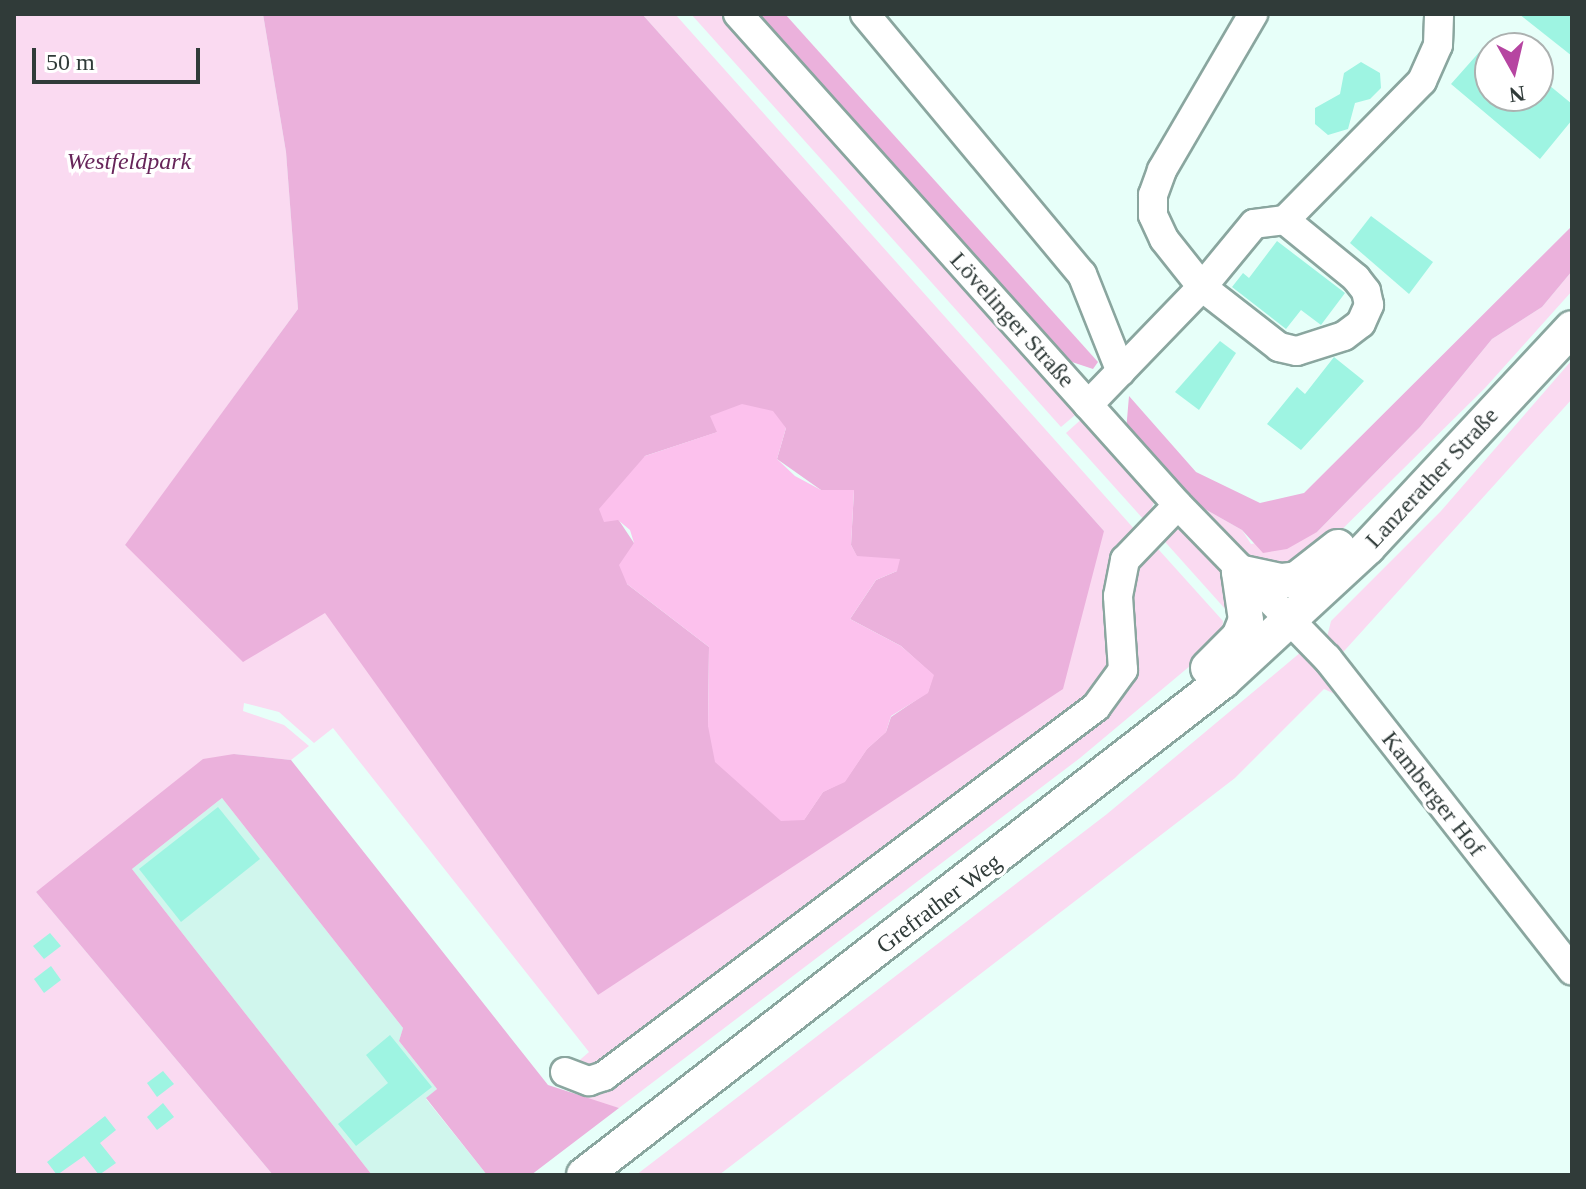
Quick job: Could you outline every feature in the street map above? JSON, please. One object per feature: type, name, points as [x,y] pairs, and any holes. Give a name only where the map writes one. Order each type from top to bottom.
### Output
[{"type":"main road","name":"Lanzerather Straße","points":[[1288,624],[1443,469],[1572,328]]},
{"type":"main road","points":[[1042,826],[1053,797],[1239,637],[1246,620],[1239,572],[1263,579],[1297,579],[1316,569],[1389,497],[1443,469]]},
{"type":"main road","name":"Grefrather Weg","points":[[584,1175],[1042,826],[1288,624]]},
{"type":"street","name":"Lövelinger Straße","points":[[738,14],[1288,624]]},
{"type":"street","points":[[865,14],[1082,274],[1121,372]]},
{"type":"street","points":[[1253,14],[1153,195],[1153,215],[1164,239],[1202,287],[1279,347],[1297,351],[1344,336],[1361,323],[1369,305],[1366,291],[1285,220]]},
{"type":"street","points":[[1088,405],[1202,287],[1254,224],[1285,220],[1422,81],[1438,45],[1439,14]]},
{"type":"street","points":[[565,1072],[589,1081],[604,1076],[1096,707],[1123,670],[1118,596],[1125,560],[1178,505]]},
{"type":"street","name":"Kamberger Hof","points":[[1288,624],[1327,658],[1572,970]]},
{"type":"shaded area","points":[[263,14],[642,14],[1104,531],[1063,689],[598,995],[325,613],[243,662],[125,545],[298,309],[286,152]],"holes":[[[786,428],[777,459],[821,490],[854,490],[851,545],[857,557],[897,571],[876,580],[850,619],[901,646],[933,675],[928,692],[891,717],[886,732],[867,749],[845,781],[823,792],[804,820],[708,726],[709,647],[627,584],[634,543],[618,519],[645,456],[718,432]]]},
{"type":"shaded area","points":[[753,14],[785,14],[1098,362],[1093,369],[1060,358]]},
{"type":"shaded area","points":[[1572,226],[1572,271],[1542,307],[1492,339],[1420,427],[1317,532],[1287,549],[1263,553],[1242,530],[1196,504],[1126,431],[1129,396],[1196,472],[1260,503],[1304,493]]},
{"type":"shaded area","points":[[742,404],[773,411],[786,428],[777,459],[795,476],[821,490],[854,490],[851,545],[857,556],[900,559],[897,571],[876,580],[850,619],[901,646],[934,675],[928,693],[891,716],[886,732],[867,749],[845,782],[823,792],[804,820],[781,821],[715,762],[708,726],[709,647],[627,584],[619,565],[634,543],[630,530],[618,520],[604,522],[599,509],[645,456],[717,432],[710,416]]},
{"type":"shaded area","points":[[234,754],[291,760],[548,1085],[619,1108],[531,1175],[487,1175],[426,1098],[437,1089],[399,1041],[403,1028],[222,798],[132,869],[372,1175],[273,1175],[36,892],[203,759]]},
{"type":"shaded area","points":[[222,798],[403,1028],[399,1041],[437,1089],[426,1099],[487,1175],[372,1175],[132,869]]},
{"type":"green space","name":"Westfeldpark","points":[[14,14],[263,14],[286,152],[298,309],[125,546],[325,612],[598,995],[1104,531],[642,14],[675,14],[1136,531],[1113,666],[1087,703],[597,1068],[574,1065],[589,1052],[333,728],[314,743],[279,712],[244,703],[243,711],[284,725],[309,746],[291,760],[234,754],[36,892],[273,1175],[14,1175]]},
{"type":"green space","points":[[691,14],[725,14],[1081,410],[1061,427]]},
{"type":"green space","points":[[1572,271],[1572,291],[1485,388],[1308,563],[1253,565],[1196,504],[1242,530],[1251,544],[1317,532],[1420,427],[1492,339],[1542,307]]},
{"type":"green space","points":[[1572,360],[1572,399],[1336,660],[1326,641],[1331,621],[1441,511]]},
{"type":"green space","points":[[1085,416],[1150,488],[1155,501],[1145,521],[1066,433]]},
{"type":"green space","points":[[1174,528],[1191,535],[1231,581],[1237,602],[1227,611],[1158,534]]},
{"type":"green space","points":[[1150,540],[1223,621],[1221,640],[1080,758],[619,1108],[574,1097],[610,1082],[1101,716],[1130,575]]},
{"type":"green space","points":[[1301,652],[1314,656],[1354,703],[1324,689],[1235,778],[719,1175],[636,1175],[1107,814]]},
{"type":"building","points":[[1519,14],[1572,14],[1572,56],[1554,42],[1554,32],[1542,32]]},
{"type":"building","points":[[1474,58],[1474,103],[1451,84]]},
{"type":"building","points":[[1361,62],[1380,73],[1381,88],[1370,99],[1355,103],[1348,129],[1328,135],[1315,124],[1315,108],[1340,94],[1344,73]]},
{"type":"building","points":[[1554,89],[1572,104],[1572,120],[1540,159],[1484,112],[1554,112]]},
{"type":"building","points":[[1371,216],[1433,262],[1409,294],[1350,243]]},
{"type":"building","points":[[1277,241],[1345,293],[1321,325],[1301,310],[1286,329],[1232,287],[1243,273],[1249,278]]},
{"type":"building","points":[[1220,341],[1236,353],[1199,410],[1175,392]]},
{"type":"building","points":[[1334,357],[1364,381],[1301,450],[1267,424],[1297,387],[1305,394]]},
{"type":"building","points":[[218,807],[260,859],[181,922],[139,869]]},
{"type":"building","points":[[50,933],[61,946],[44,959],[33,946]]},
{"type":"building","points":[[51,966],[61,980],[44,993],[34,979]]},
{"type":"building","points":[[390,1035],[432,1087],[356,1146],[338,1124],[388,1083],[366,1055]]},
{"type":"building","points":[[163,1071],[174,1084],[157,1097],[147,1083]]},
{"type":"building","points":[[163,1103],[174,1117],[157,1130],[147,1117]]},
{"type":"building","points":[[105,1116],[116,1130],[100,1143],[116,1163],[99,1175],[84,1156],[57,1175],[47,1162]]}]
